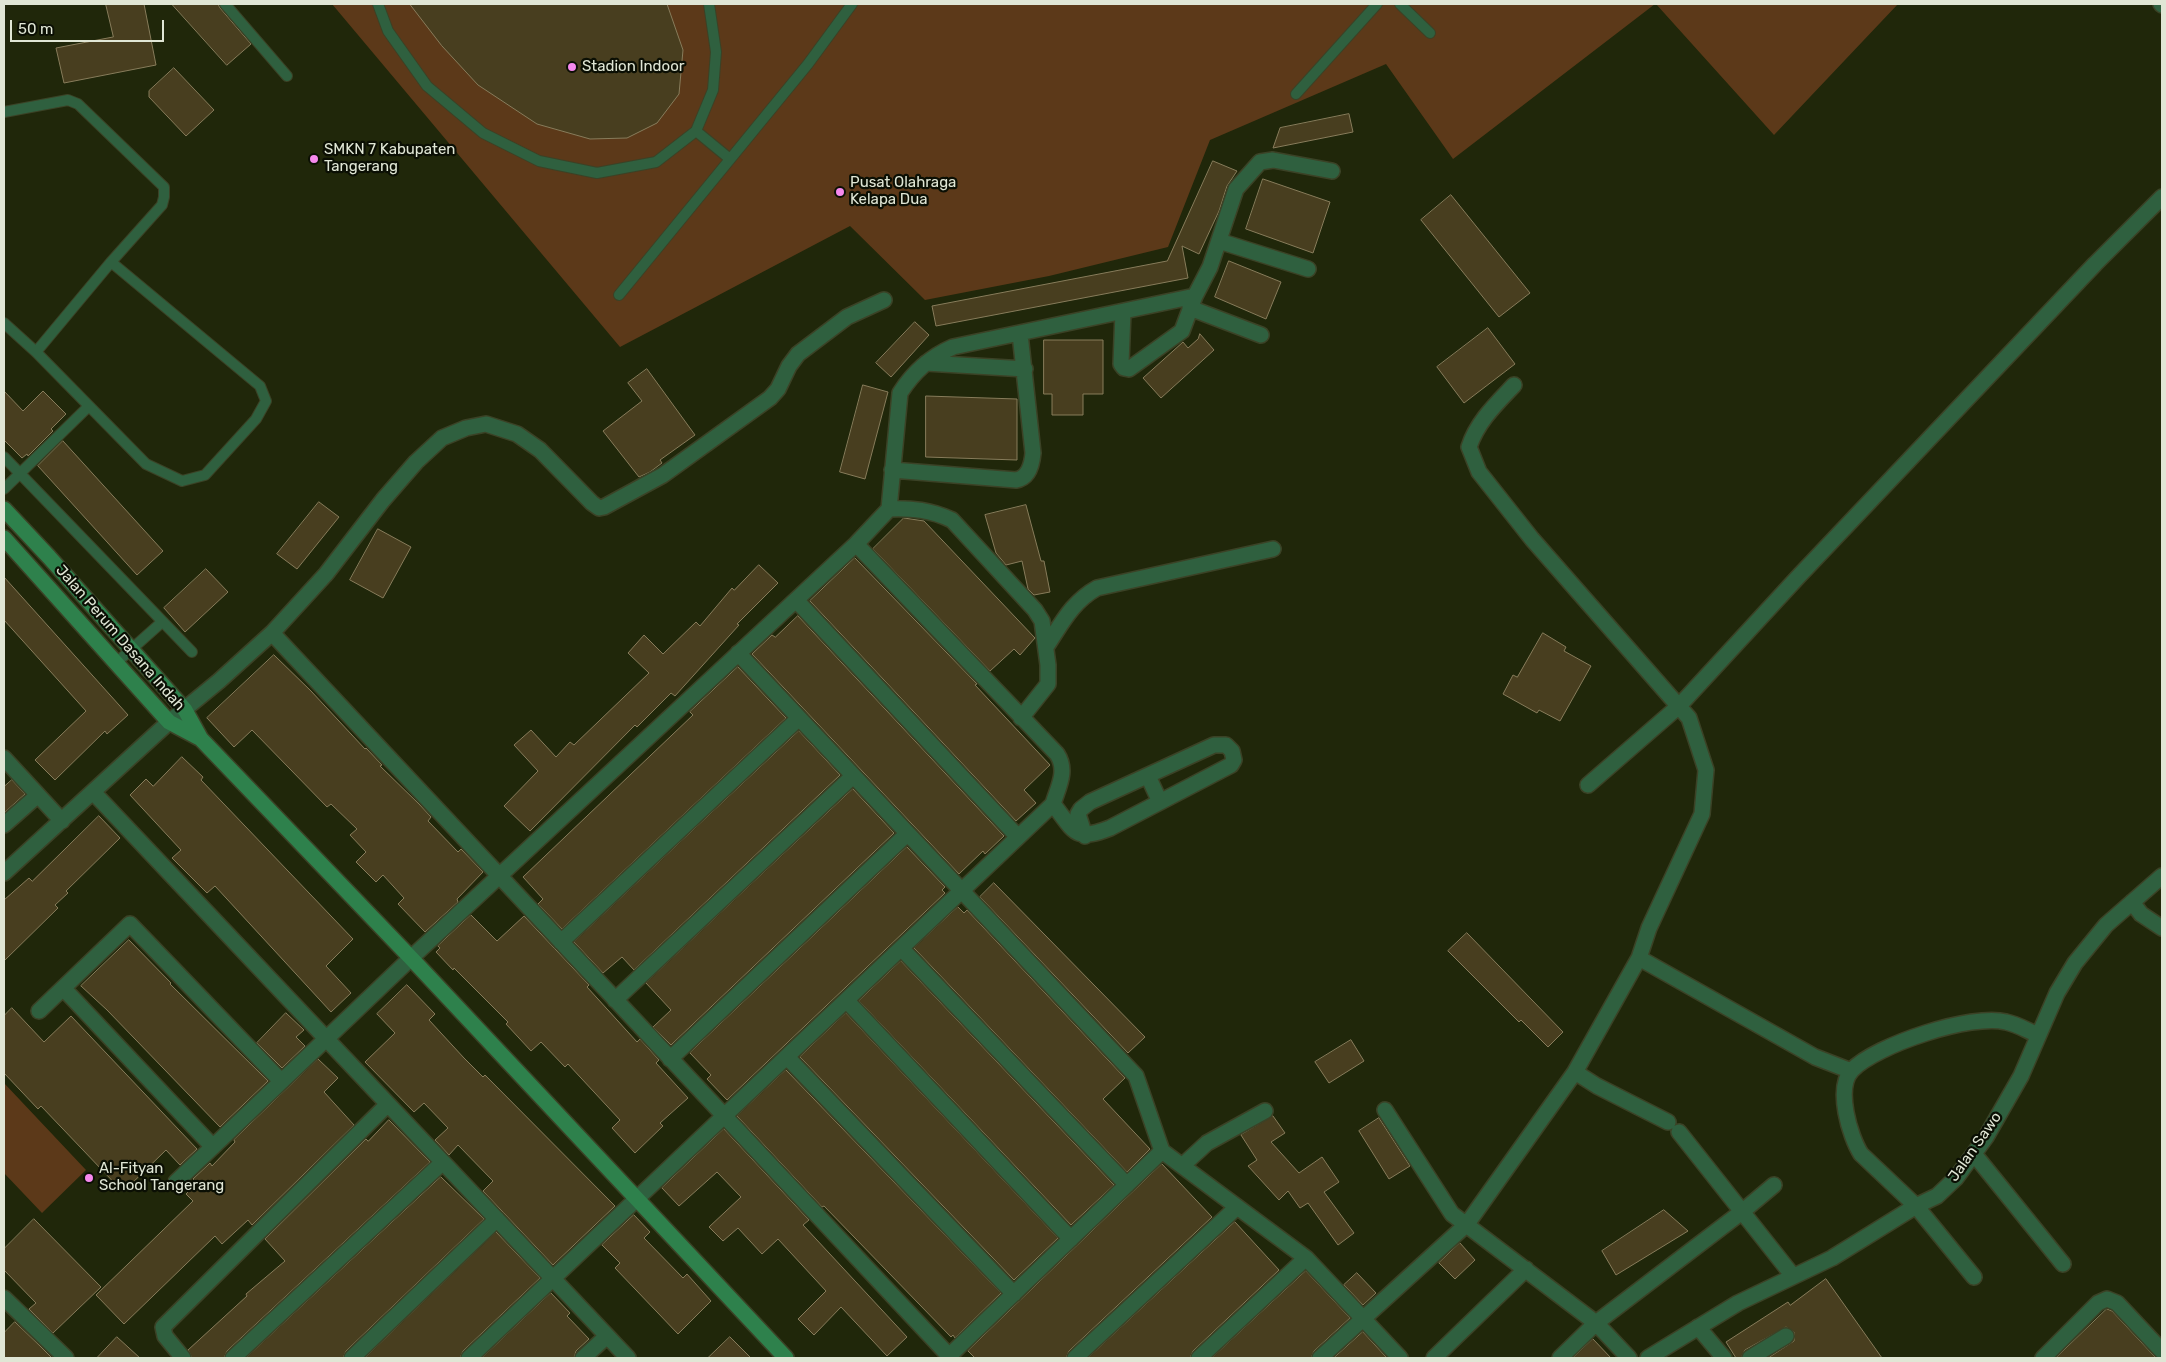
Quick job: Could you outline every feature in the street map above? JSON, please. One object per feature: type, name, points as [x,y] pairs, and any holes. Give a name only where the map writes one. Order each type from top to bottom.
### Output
[{"type":"street","points":[[1123,312],[1121,364],[1124,368],[1129,369],[1182,331],[1192,302],[1210,267],[1236,189],[1260,162],[1273,160],[1332,171]]},
{"type":"street","points":[[1588,785],[1679,706],[1825,548],[2095,264],[2162,197]]},
{"type":"street","points":[[1219,241],[1308,269]]},
{"type":"street","points":[[4,873],[169,722],[272,633],[326,574],[394,487],[416,462],[442,438],[466,428],[486,424],[517,434],[540,450],[592,503],[598,508],[604,507],[663,475],[770,398],[778,389],[789,366],[798,354],[847,317],[884,300]]},
{"type":"street","points":[[176,1182],[411,958],[856,544],[889,510],[900,392],[910,377],[926,363],[953,347],[1123,312],[1192,302],[1260,335]]},
{"type":"street","points":[[892,470],[1021,479],[1032,465],[1034,453],[1020,334]]},
{"type":"street","points":[[926,363],[1024,369]]},
{"type":"street","points":[[1320,1358],[1467,1224],[1574,1072],[1639,958],[1649,928],[1702,814],[1706,770],[1689,718],[1532,540],[1480,472],[1469,447],[1472,437],[1483,421],[1514,385]]},
{"type":"street","points":[[889,510],[911,508],[935,512],[952,520],[1035,610],[1042,621],[1046,647],[1048,684],[1021,718]]},
{"type":"street","name":"Jalan Perum Dasana Indah","points":[[4,509],[185,710],[201,739]]},
{"type":"street","name":"Jalan Perum Dasana Indah","points":[[4,538],[169,722],[201,739]]},
{"type":"street","points":[[469,1358],[638,1200],[1053,804],[1063,772],[1063,763],[856,544]]},
{"type":"street","points":[[1046,647],[1072,608],[1083,596],[1097,588],[1272,549]]},
{"type":"street","points":[[796,600],[1018,837]]},
{"type":"street","points":[[272,633],[949,1358],[1162,1151]]},
{"type":"street","points":[[738,653],[1136,1076],[1162,1151],[1236,1208],[1306,1258],[1400,1358]]},
{"type":"street","points":[[562,942],[799,718]]},
{"type":"street","points":[[201,739],[411,958],[786,1358]]},
{"type":"street","points":[[1053,804],[1070,826],[1078,834],[1085,836],[1110,828],[1231,765],[1234,760],[1232,751],[1226,745],[1214,745],[1090,802],[1081,808],[1078,814],[1085,836]]},
{"type":"street","points":[[4,758],[62,821]]},
{"type":"street","points":[[615,1000],[853,776]]},
{"type":"street","points":[[1148,776],[1160,802]]},
{"type":"street","points":[[93,792],[628,1358]]},
{"type":"street","points":[[4,825],[38,795]]},
{"type":"street","points":[[670,1059],[907,834]]},
{"type":"street","name":"Jalan Sawo","points":[[1648,1358],[1738,1303],[1832,1258],[1916,1206],[1937,1196],[1956,1178],[1986,1137],[2020,1076],[2057,993],[2075,963],[2106,925],[2162,876]]},
{"type":"street","points":[[2132,902],[2141,914],[2162,928]]},
{"type":"street","points":[[39,1012],[130,924],[281,1081]]},
{"type":"street","points":[[902,949],[1126,1185]]},
{"type":"street","points":[[1639,958],[1814,1057],[1851,1071]]},
{"type":"street","points":[[64,989],[213,1147]]},
{"type":"street","points":[[847,1001],[1071,1239]]},
{"type":"street","points":[[1974,1277],[1916,1206],[1861,1154],[1854,1144],[1845,1107],[1845,1089],[1851,1071],[1908,1038],[1973,1022],[2005,1021],[2038,1035]]},
{"type":"street","points":[[787,1057],[1014,1294]]},
{"type":"street","points":[[1574,1072],[1674,1127],[1793,1276]]},
{"type":"street","points":[[183,1358],[165,1336],[163,1327],[388,1104]]},
{"type":"street","points":[[1385,1110],[1452,1214],[1596,1323],[1628,1358]]},
{"type":"street","points":[[1182,1166],[1207,1143],[1265,1111]]},
{"type":"street","points":[[1974,1154],[2063,1264]]},
{"type":"street","points":[[233,1358],[443,1162]]},
{"type":"street","points":[[1560,1358],[1596,1323],[1743,1211],[1774,1185]]},
{"type":"street","points":[[1075,1358],[1236,1208]]},
{"type":"street","points":[[352,1358],[497,1219]]},
{"type":"street","points":[[1199,1358],[1306,1258]]},
{"type":"street","points":[[1434,1358],[1526,1269]]},
{"type":"street","points":[[2051,1356],[2098,1303],[2107,1299],[2117,1303],[2162,1351]]},
{"type":"street","points":[[5,1303],[66,1358]]},
{"type":"street","points":[[1698,1327],[1724,1358]]},
{"type":"street","points":[[583,1358],[607,1336]]},
{"type":"street","points":[[1750,1358],[1786,1336]]},
{"type":"lane","points":[[224,4],[287,76]]},
{"type":"lane","points":[[378,4],[388,31],[427,86],[483,133],[539,161],[597,173],[656,162],[696,131],[713,90],[716,52],[709,4]]},
{"type":"lane","points":[[620,295],[808,64],[852,4]]},
{"type":"lane","points":[[1296,94],[1377,4]]},
{"type":"lane","points":[[1400,4],[1430,33]]},
{"type":"lane","points":[[4,112],[68,100],[78,104],[164,187],[162,205],[111,262],[36,352]]},
{"type":"lane","points":[[696,131],[730,159]]},
{"type":"lane","points":[[4,323],[36,352],[146,464],[182,481],[205,475],[256,419],[266,401],[260,386],[111,262]]},
{"type":"lane","points":[[4,489],[89,406]]},
{"type":"lane","points":[[4,457],[192,652]]},
{"type":"lane","points":[[116,663],[162,622]]},
{"type":"shaded area","name":"Pusat Olahraga Kelapa Dua","points":[[332,4],[1655,4],[1453,159],[1386,64],[1210,140],[1168,247],[1049,276],[925,300],[850,226],[620,347]]},
{"type":"shaded area","points":[[1656,4],[1898,4],[1774,135]]},
{"type":"shaded area","points":[[4,1083],[86,1170],[42,1213],[4,1173]]},
{"type":"building","points":[[106,4],[144,4],[156,65],[64,83],[56,48],[113,37]]},
{"type":"building","points":[[172,4],[218,4],[251,44],[227,65]]},
{"type":"building","name":"Stadion Indoor","points":[[410,4],[667,4],[683,50],[679,94],[657,123],[627,138],[590,139],[537,124],[478,85],[442,46]]},
{"type":"building","points":[[174,68],[214,110],[186,136],[149,97],[149,91]]},
{"type":"building","points":[[1349,114],[1353,132],[1273,148],[1280,128]]},
{"type":"building","points":[[1213,161],[1237,171],[1227,186],[1219,211],[1199,254],[1182,246],[1188,278],[936,326],[932,306],[1167,261]]},
{"type":"building","points":[[1263,179],[1330,202],[1313,253],[1246,229]]},
{"type":"building","points":[[1451,195],[1530,293],[1499,317],[1421,220]]},
{"type":"building","points":[[1229,261],[1281,282],[1266,319],[1215,297]]},
{"type":"building","points":[[915,322],[929,335],[891,377],[876,363]]},
{"type":"building","points":[[1488,328],[1515,364],[1464,403],[1437,367]]},
{"type":"building","points":[[1200,334],[1214,350],[1161,398],[1143,378],[1183,342],[1188,348],[1198,339]]},
{"type":"building","points":[[1044,340],[1103,340],[1103,394],[1083,394],[1083,415],[1052,415],[1052,394],[1044,394]]},
{"type":"building","points":[[647,369],[695,435],[660,460],[662,463],[650,472],[639,477],[603,431],[642,401],[628,383]]},
{"type":"building","points":[[863,385],[888,392],[865,479],[840,472]]},
{"type":"building","points":[[4,391],[23,411],[43,391],[66,414],[51,429],[53,431],[28,456],[27,454],[22,458],[4,440]]},
{"type":"building","points":[[926,396],[1017,399],[1017,460],[926,457]]},
{"type":"building","points":[[63,441],[163,551],[137,575],[38,466]]},
{"type":"building","points":[[319,502],[339,517],[297,569],[277,554]]},
{"type":"building","points":[[1026,505],[1041,561],[1044,561],[1050,592],[1034,595],[1028,589],[1022,561],[1006,565],[996,553],[985,515]]},
{"type":"building","points":[[904,518],[924,521],[1035,638],[1020,655],[1014,649],[990,671],[873,549]]},
{"type":"building","points":[[378,529],[411,547],[383,598],[350,580]]},
{"type":"building","points":[[855,558],[977,684],[975,685],[1050,765],[1024,790],[1036,803],[1016,821],[810,601]]},
{"type":"building","points":[[759,565],[778,583],[737,624],[739,625],[675,696],[671,693],[637,727],[635,725],[530,831],[504,806],[538,771],[514,745],[531,730],[556,757],[570,742],[574,745],[649,673],[628,653],[644,635],[663,654],[696,622],[700,626],[732,588],[734,590]]},
{"type":"building","points":[[206,569],[228,592],[185,632],[164,608]]},
{"type":"building","points":[[4,577],[128,715],[107,734],[105,731],[55,780],[35,760],[86,711],[4,620]]},
{"type":"building","points":[[798,616],[1004,836],[985,854],[983,851],[959,874],[752,654],[772,635],[775,637]]},
{"type":"building","points":[[1543,633],[1566,647],[1564,651],[1591,666],[1560,721],[1539,710],[1537,713],[1503,694],[1513,675],[1517,677]]},
{"type":"building","points":[[274,655],[419,804],[431,817],[428,821],[458,852],[461,849],[483,872],[457,899],[458,902],[425,932],[398,904],[404,898],[383,875],[376,882],[356,862],[366,852],[350,835],[357,829],[331,804],[327,807],[252,730],[234,747],[207,718]]},
{"type":"building","points":[[738,667],[786,718],[562,929],[538,904],[543,899],[523,877],[693,715],[690,712]]},
{"type":"building","points":[[799,731],[840,775],[634,970],[622,957],[603,973],[574,942]]},
{"type":"building","points":[[182,757],[203,777],[201,780],[353,939],[326,966],[351,993],[331,1012],[215,886],[207,893],[172,858],[181,850],[130,795],[146,779],[153,786]]},
{"type":"building","points":[[12,780],[25,794],[4,813],[4,787]]},
{"type":"building","points":[[853,789],[894,833],[671,1045],[653,1027],[671,1010],[646,983]]},
{"type":"building","points":[[99,816],[120,838],[66,891],[68,893],[55,905],[58,908],[4,961],[4,900],[29,878],[32,881]]},
{"type":"building","points":[[907,847],[945,887],[942,890],[945,893],[727,1100],[707,1079],[711,1075],[690,1053]]},
{"type":"building","points":[[994,883],[1145,1037],[1128,1053],[980,897]]},
{"type":"building","points":[[958,907],[964,913],[967,910],[1125,1078],[1103,1099],[1150,1149],[1127,1172],[914,948]]},
{"type":"building","points":[[471,915],[497,941],[524,916],[589,985],[587,987],[637,1042],[640,1039],[659,1060],[656,1063],[688,1098],[660,1123],[663,1126],[635,1153],[612,1128],[620,1120],[568,1064],[565,1067],[541,1042],[531,1051],[506,1024],[508,1022],[436,952],[440,948],[438,946]]},
{"type":"building","points":[[1467,933],[1563,1032],[1548,1047],[1521,1020],[1519,1022],[1448,951]]},
{"type":"building","points":[[129,940],[170,984],[268,1081],[220,1127],[107,1010],[81,986]]},
{"type":"building","points":[[901,961],[1114,1185],[1071,1225],[859,1001]]},
{"type":"building","points":[[407,985],[435,1014],[429,1020],[464,1058],[483,1077],[485,1075],[615,1206],[553,1265],[483,1191],[493,1181],[458,1145],[449,1155],[435,1140],[448,1128],[424,1103],[414,1112],[365,1062],[395,1033],[377,1014]]},
{"type":"building","points":[[12,1008],[44,1042],[71,1016],[197,1149],[180,1165],[166,1150],[123,1192],[41,1106],[38,1109],[4,1073],[4,1016]]},
{"type":"building","points":[[286,1013],[304,1030],[296,1037],[305,1046],[282,1068],[257,1043]]},
{"type":"building","points":[[846,1013],[1058,1238],[1014,1280],[800,1057]]},
{"type":"building","points":[[1351,1040],[1364,1061],[1329,1083],[1315,1062]]},
{"type":"building","points":[[318,1059],[338,1078],[324,1092],[354,1125],[252,1225],[248,1220],[222,1244],[215,1236],[124,1324],[96,1295],[193,1201],[186,1194],[197,1183],[193,1179],[210,1163],[212,1166],[235,1142],[234,1140]]},
{"type":"building","points":[[786,1070],[1001,1293],[955,1338],[953,1335],[951,1337],[824,1206],[822,1207],[737,1116]]},
{"type":"building","points":[[1273,1116],[1285,1133],[1271,1142],[1299,1173],[1322,1157],[1339,1182],[1324,1192],[1354,1233],[1338,1245],[1308,1203],[1300,1208],[1288,1191],[1279,1200],[1248,1166],[1257,1160],[1241,1135]]},
{"type":"building","points":[[1379,1118],[1410,1166],[1389,1179],[1359,1131]]},
{"type":"building","points":[[389,1120],[430,1162],[227,1351],[224,1358],[192,1358],[188,1350],[247,1296],[246,1294],[285,1261],[265,1239],[366,1139],[368,1141]]},
{"type":"building","points":[[724,1129],[809,1220],[803,1225],[907,1337],[887,1356],[841,1307],[814,1335],[798,1319],[826,1291],[778,1239],[762,1254],[738,1228],[723,1241],[709,1227],[741,1197],[717,1172],[679,1206],[662,1188]]},
{"type":"building","points":[[1162,1164],[1212,1217],[1069,1351],[1066,1358],[975,1358],[968,1351]]},
{"type":"building","points":[[441,1177],[484,1219],[346,1351],[343,1358],[246,1358]]},
{"type":"building","points":[[1664,1210],[1688,1231],[1616,1275],[1602,1251]]},
{"type":"building","points":[[634,1215],[650,1232],[644,1238],[683,1278],[687,1274],[711,1301],[678,1334],[615,1268],[620,1263],[602,1245]]},
{"type":"building","points":[[34,1219],[101,1287],[53,1333],[29,1309],[36,1303],[4,1270],[4,1249]]},
{"type":"building","points":[[1235,1222],[1279,1270],[1193,1351],[1190,1358],[1088,1358]]},
{"type":"building","points":[[496,1232],[540,1278],[463,1351],[460,1358],[365,1358]]},
{"type":"building","points":[[1460,1243],[1475,1260],[1455,1279],[1439,1263]]},
{"type":"building","points":[[1306,1271],[1350,1318],[1314,1351],[1311,1358],[1212,1358]]},
{"type":"building","points":[[1357,1273],[1376,1293],[1363,1305],[1344,1285]]},
{"type":"building","points":[[1826,1279],[1882,1358],[1768,1358],[1794,1341],[1794,1332],[1786,1327],[1745,1350],[1741,1358],[1736,1358],[1726,1342],[1788,1302],[1790,1305]]},
{"type":"building","points":[[551,1293],[570,1313],[567,1316],[589,1339],[576,1351],[574,1358],[482,1358]]},
{"type":"building","points":[[2107,1309],[2112,1311],[2156,1358],[2056,1358]]},
{"type":"building","points":[[15,1322],[52,1358],[4,1358],[4,1333]]},
{"type":"building","points":[[1363,1332],[1387,1358],[1334,1358]]},
{"type":"building","points":[[117,1337],[140,1358],[97,1358]]},
{"type":"building","points":[[730,1337],[751,1358],[708,1358]]},
{"type":"building","points":[[1593,1339],[1611,1358],[1573,1358]]},
{"type":"place","name":"Stadion Indoor","points":[[572,67]]},
{"type":"place","name":"SMKN 7 Kabupaten Tangerang","points":[[314,159]]},
{"type":"place","name":"Pusat Olahraga Kelapa Dua","points":[[840,192]]},
{"type":"place","name":"Al-Fityan School Tangerang","points":[[89,1178]]}]
